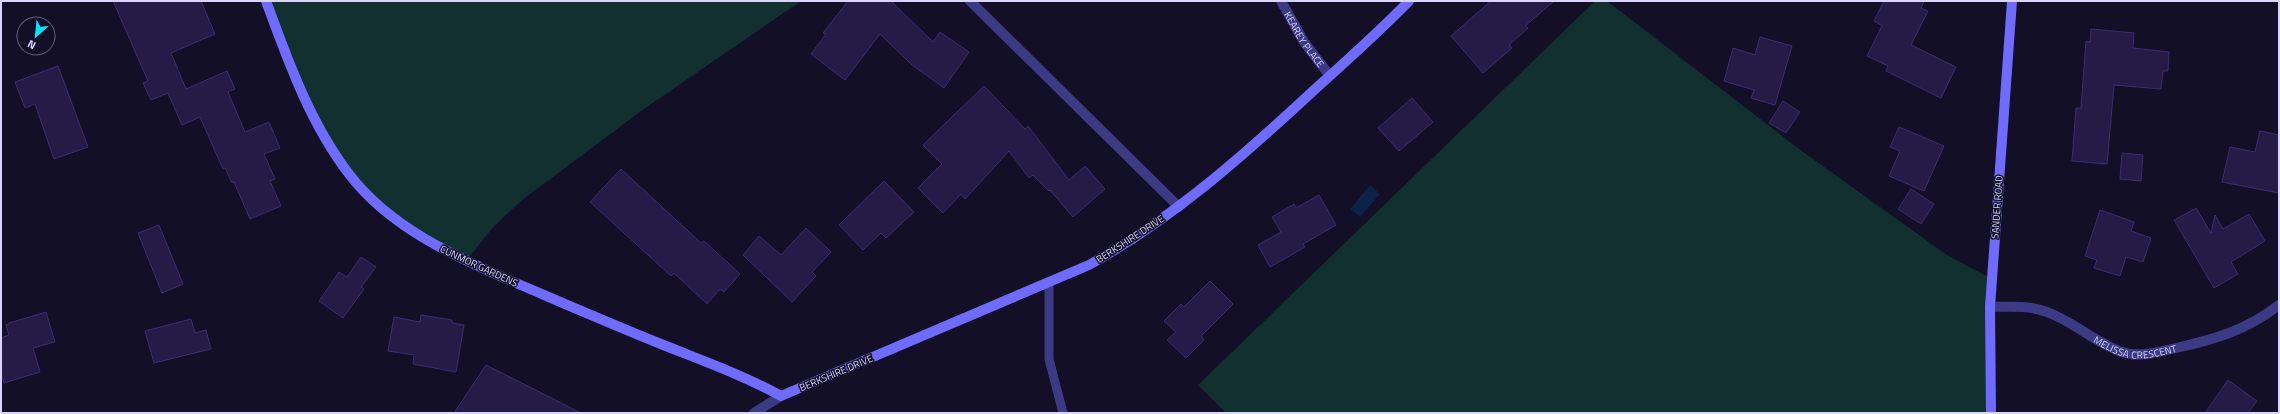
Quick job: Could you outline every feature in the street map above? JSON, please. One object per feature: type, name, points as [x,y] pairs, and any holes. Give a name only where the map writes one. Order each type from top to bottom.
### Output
[{"type":"street","name":"CUNMOR GARDENS","points":[[266,1],[283,47],[311,112],[331,147],[350,174],[371,198],[397,219],[428,241],[467,262],[603,320],[718,365],[782,396]]},
{"type":"street","points":[[970,1],[1179,207]]},
{"type":"street","name":"KEAREY PLACE","points":[[1281,1],[1304,42],[1330,76]]},
{"type":"street","name":"BERKSHIRE DRIVE","points":[[754,413],[782,396],[1049,282],[1113,251],[1179,207],[1256,144],[1374,37],[1409,1]]},
{"type":"street","name":"SANDER ROAD","points":[[1991,413],[1990,307],[2012,1]]},
{"type":"street","name":"MELISSA CRESCENT","points":[[1990,307],[2022,306],[2045,311],[2123,353],[2139,354],[2155,353],[2218,338],[2264,316],[2279,305]]},
{"type":"lane","points":[[1049,282],[1049,359],[1063,413]]},
{"type":"green space","points":[[267,1],[801,1],[641,111],[522,200],[494,226],[467,260],[422,234],[397,217],[372,195],[351,172],[317,119],[303,90]]},
{"type":"green space","points":[[1595,1],[1607,1],[1799,149],[1947,255],[1992,279],[1992,413],[1226,413],[1198,385]]},
{"type":"water","points":[[1370,185],[1380,194],[1360,217],[1350,209]]},
{"type":"building","points":[[113,1],[201,1],[215,34],[171,53],[186,89],[227,71],[235,89],[228,92],[245,132],[269,122],[280,148],[264,154],[275,179],[270,181],[281,206],[250,219],[234,182],[232,183],[225,168],[223,169],[200,117],[182,125],[168,93],[151,100],[143,83],[148,81]]},
{"type":"building","points":[[848,1],[891,1],[933,42],[940,32],[969,52],[944,88],[911,64],[880,34],[845,80],[811,54],[826,34],[823,33]]},
{"type":"building","points":[[1491,1],[1554,1],[1525,26],[1528,28],[1509,45],[1512,48],[1483,73],[1451,36]]},
{"type":"building","points":[[1884,1],[1924,1],[1921,8],[1928,11],[1911,45],[1956,67],[1941,98],[1886,71],[1888,66],[1867,56],[1882,26],[1874,21]]},
{"type":"building","points":[[2091,29],[2134,33],[2133,48],[2169,52],[2168,71],[2163,71],[2161,89],[2114,85],[2107,164],[2072,161],[2076,108],[2081,108],[2086,41],[2090,42]]},
{"type":"building","points":[[1760,37],[1792,46],[1775,105],[1751,98],[1754,90],[1724,81],[1733,48],[1755,55]]},
{"type":"building","points":[[58,66],[88,147],[54,159],[35,104],[25,108],[15,82]]},
{"type":"building","points":[[984,86],[1025,129],[1028,126],[1069,180],[1085,166],[1105,189],[1073,217],[1050,190],[1049,191],[1033,175],[1029,178],[1009,151],[965,199],[961,194],[943,213],[918,188],[942,164],[923,145]]},
{"type":"building","points":[[1412,98],[1433,122],[1399,151],[1378,128]]},
{"type":"building","points":[[1783,101],[1800,112],[1786,133],[1769,123]]},
{"type":"building","points":[[1899,127],[1944,146],[1924,191],[1889,176],[1900,151],[1890,147]]},
{"type":"building","points":[[2260,131],[2279,135],[2279,193],[2222,182],[2230,147],[2255,152]]},
{"type":"building","points":[[2122,153],[2143,155],[2141,181],[2120,179]]},
{"type":"building","points":[[621,169],[701,243],[704,241],[740,274],[724,292],[720,289],[707,304],[674,273],[671,276],[590,202]]},
{"type":"building","points":[[884,181],[914,212],[886,238],[881,233],[863,250],[839,225]]},
{"type":"building","points":[[1911,189],[1934,204],[1921,224],[1898,209]]},
{"type":"building","points":[[1319,195],[1336,225],[1303,244],[1305,247],[1270,267],[1258,245],[1281,232],[1272,217],[1294,204],[1296,208]]},
{"type":"building","points":[[2196,208],[2211,233],[2215,215],[2223,229],[2249,214],[2265,241],[2231,262],[2238,274],[2214,288],[2174,220]]},
{"type":"building","points":[[2100,210],[2134,222],[2131,231],[2151,238],[2143,262],[2126,257],[2120,276],[2094,268],[2097,260],[2085,256]]},
{"type":"building","points":[[159,225],[183,284],[162,293],[138,233]]},
{"type":"building","points":[[806,228],[831,252],[812,272],[816,276],[792,302],[743,255],[759,236],[781,255]]},
{"type":"building","points":[[361,257],[376,267],[361,287],[364,289],[343,318],[319,301],[339,272],[347,277]]},
{"type":"building","points":[[1210,281],[1233,304],[1201,336],[1204,340],[1186,358],[1167,340],[1176,332],[1164,321],[1181,304],[1184,307]]},
{"type":"building","points":[[46,312],[55,342],[33,348],[40,372],[4,383],[1,373],[1,338],[9,335],[6,325]]},
{"type":"building","points":[[421,315],[452,320],[452,323],[464,325],[456,372],[413,364],[414,355],[388,351],[394,317],[420,322]]},
{"type":"building","points":[[191,319],[195,333],[206,330],[211,349],[154,363],[145,331]]},
{"type":"building","points":[[486,365],[581,413],[454,413]]},
{"type":"building","points":[[2228,380],[2257,401],[2248,413],[2205,413]]}]
